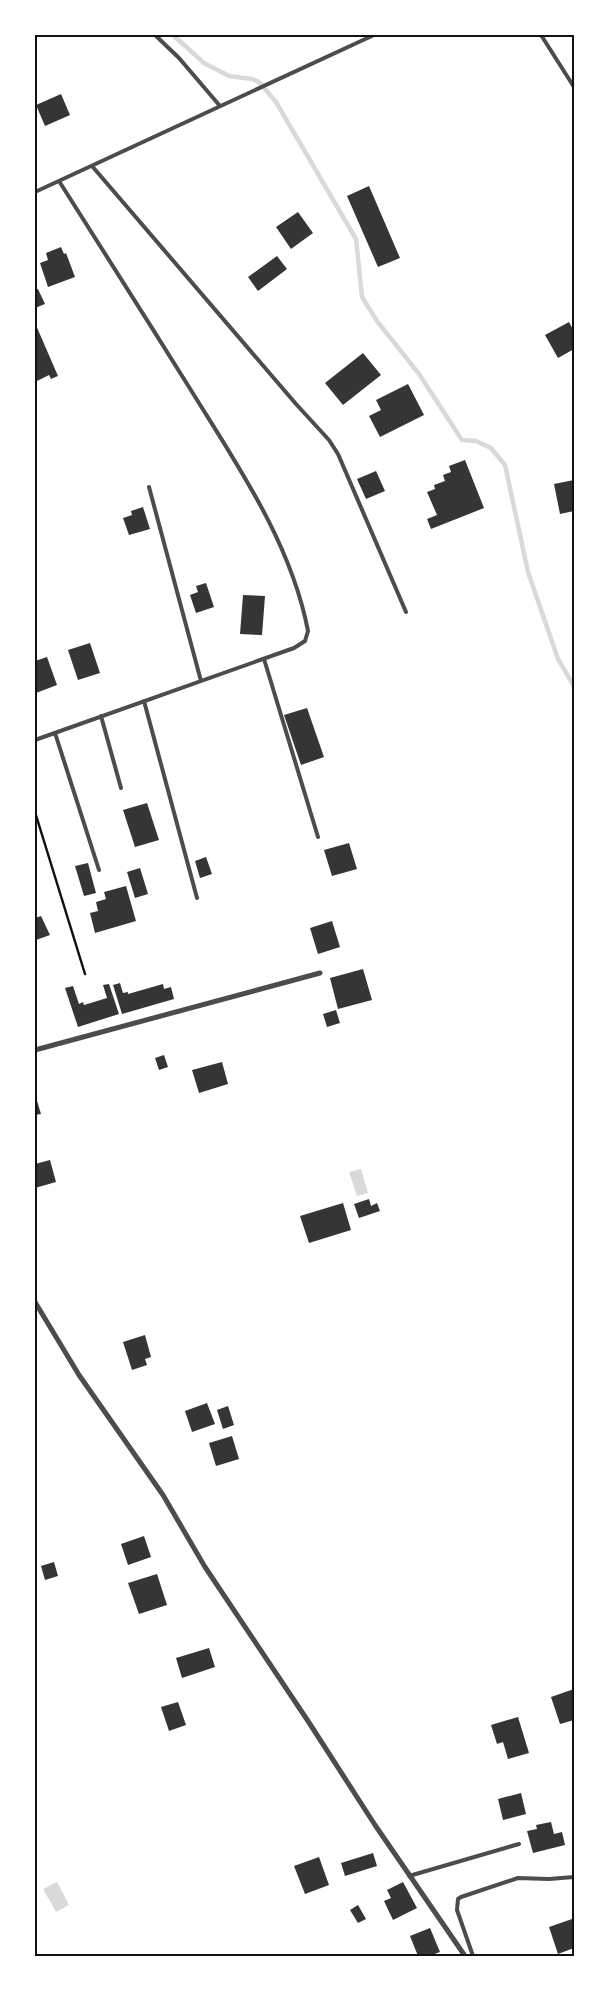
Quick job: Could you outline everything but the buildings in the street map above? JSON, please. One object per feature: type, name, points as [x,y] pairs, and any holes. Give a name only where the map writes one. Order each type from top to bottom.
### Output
[{"type":"street","points":[[35,1050],[320,973]]},
{"type":"street","points":[[35,1302],[79,1375],[162,1495],[205,1567],[465,1956]]},
{"type":"lane","points":[[156,35],[179,58],[220,106]]},
{"type":"lane","points":[[35,192],[374,35]]},
{"type":"lane","points":[[540,35],[574,87]]},
{"type":"lane","points":[[92,166],[329,440],[338,454],[406,612]]},
{"type":"lane","points":[[35,740],[299,646],[307,638],[308,628],[290,567],[258,501],[230,453],[59,181]]},
{"type":"lane","points":[[149,487],[201,682]]},
{"type":"lane","points":[[264,659],[318,837]]},
{"type":"lane","points":[[144,701],[197,898]]},
{"type":"lane","points":[[102,716],[121,788]]},
{"type":"lane","points":[[55,733],[99,870]]},
{"type":"lane","points":[[410,1876],[519,1844]]},
{"type":"lane","points":[[473,1956],[457,1910],[458,1900],[461,1896],[518,1878],[574,1877]]},
{"type":"path","points":[[35,812],[85,974]]},
{"type":"shaded area","points":[[361,1169],[368,1193],[357,1196],[349,1172]]},
{"type":"shaded area","points":[[57,1882],[69,1905],[56,1912],[43,1889]]},
{"type":"waterway","points":[[173,35],[204,63],[229,76],[252,79],[259,82],[276,102],[356,239],[362,297],[377,321],[419,374],[462,440],[476,441],[491,448],[505,465],[528,572],[558,659],[574,686]]}]
